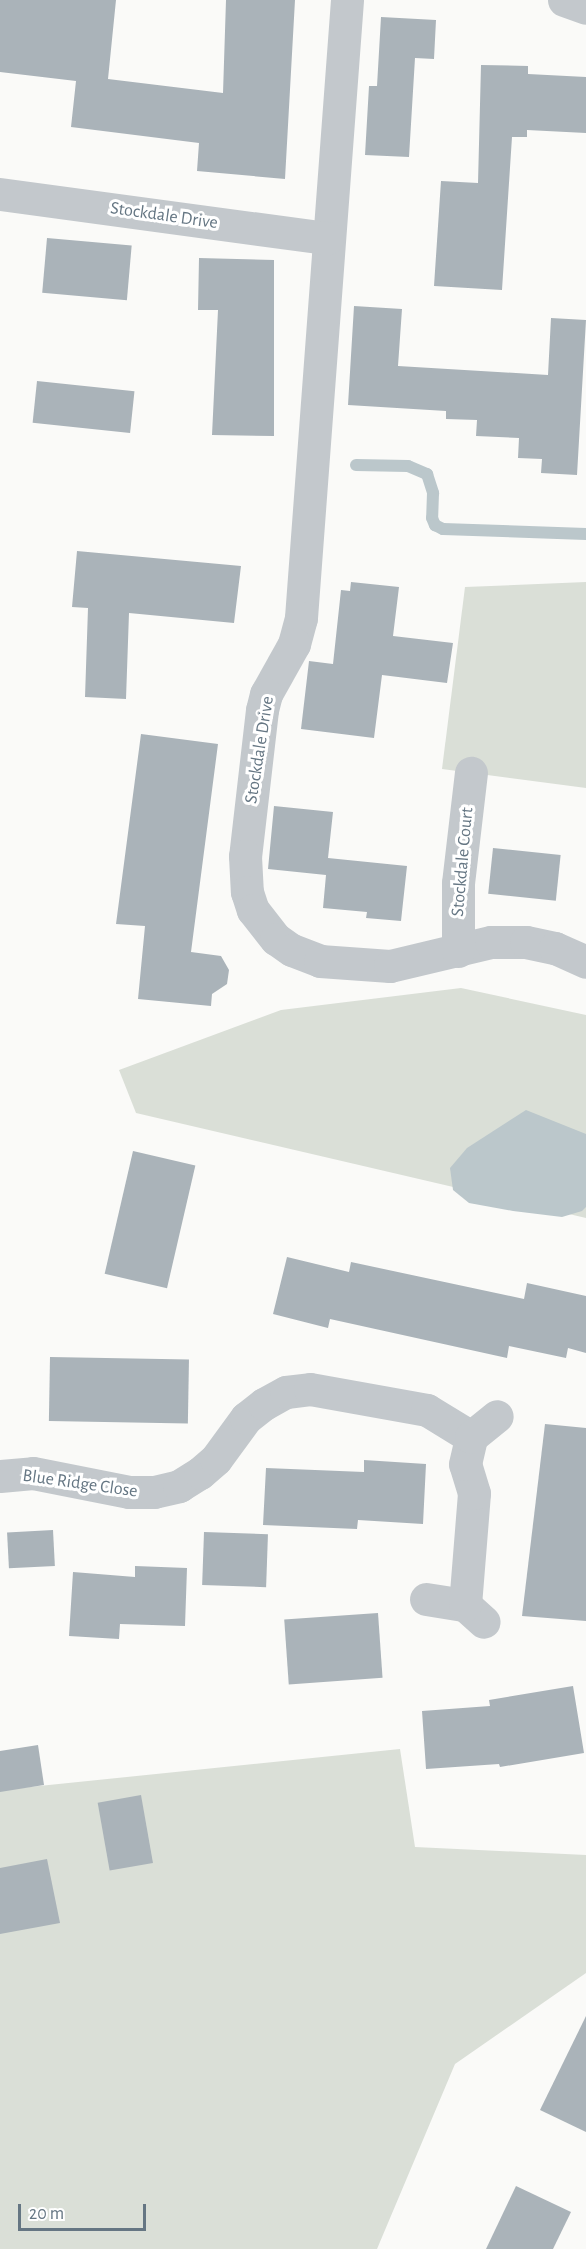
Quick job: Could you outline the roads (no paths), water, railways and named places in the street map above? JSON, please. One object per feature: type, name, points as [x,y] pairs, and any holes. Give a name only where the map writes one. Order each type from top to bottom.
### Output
[{"type":"street","name":"Stockdale Drive","points":[[347,0],[327,238],[301,618],[294,644],[266,694],[262,710],[245,856],[247,892],[253,910],[276,939],[292,951],[320,961],[390,966],[491,942],[526,942],[555,948],[586,962]]},
{"type":"street","points":[[564,0],[586,8]]},
{"type":"street","name":"Stockdale Drive","points":[[0,194],[327,238]]},
{"type":"street","name":"Stockdale Court","points":[[458,951],[458,884],[471,773]]},
{"type":"street","name":"Blue Ridge Close","points":[[0,1476],[33,1473],[129,1492],[154,1492],[179,1486],[216,1459],[246,1418],[264,1404],[286,1392],[310,1389],[427,1410],[471,1437]]},
{"type":"street","points":[[426,1599],[474,1614],[474,1493],[465,1464],[471,1437],[497,1416]]},
{"type":"waterway","points":[[356,465],[408,466],[427,474],[433,493],[432,518],[435,525],[443,529],[586,534]]}]
